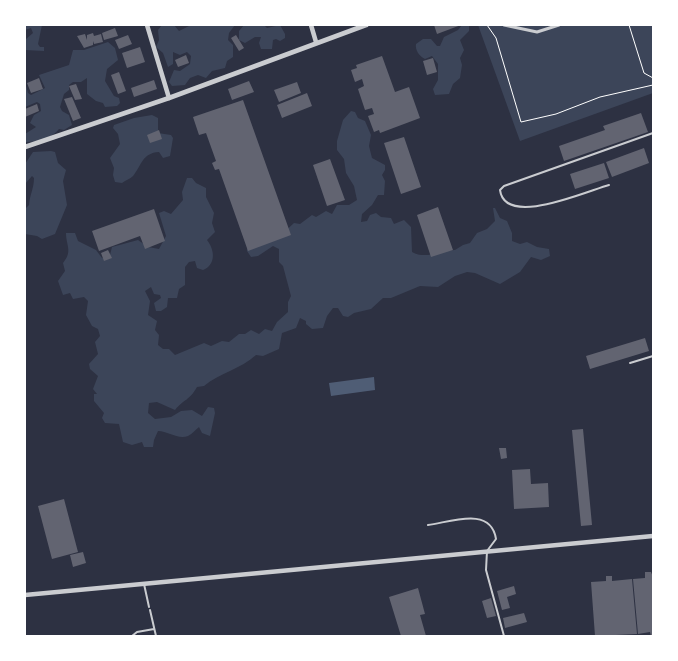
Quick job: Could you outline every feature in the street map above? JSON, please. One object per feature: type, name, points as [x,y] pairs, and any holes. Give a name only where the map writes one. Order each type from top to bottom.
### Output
[{"type":"street","points":[[147,25],[169,98]]},
{"type":"street","points":[[311,25],[316,42]]},
{"type":"street","points":[[25,147],[169,98],[366,25]]},
{"type":"street","points":[[504,25],[537,32],[559,25]]},
{"type":"street","points":[[25,596],[653,536]]},
{"type":"lane","points":[[609,185],[523,209],[506,204],[501,197],[500,190],[504,186],[653,133]]},
{"type":"lane","points":[[630,363],[653,356]]},
{"type":"lane","points":[[428,525],[474,518],[483,520],[494,529],[496,539],[487,551],[486,570],[504,636]]},
{"type":"lane","points":[[144,584],[156,636]]},
{"type":"lane","points":[[132,636],[137,632],[154,629]]},
{"type":"path","points":[[487,25],[496,38],[521,122],[556,114],[600,98],[653,85]]},
{"type":"path","points":[[629,25],[644,72],[653,78]]},
{"type":"shaded area","points":[[25,25],[42,25],[38,44],[40,47],[44,47],[44,51],[25,50],[26,39],[33,33],[31,28],[25,30]]},
{"type":"shaded area","points":[[162,25],[174,25],[179,31],[191,25],[235,25],[229,33],[228,40],[233,45],[233,57],[227,61],[225,68],[212,71],[206,78],[198,75],[190,78],[185,85],[172,86],[169,82],[174,70],[180,71],[190,64],[191,56],[187,52],[180,55],[173,52],[173,64],[168,67],[163,53],[156,47],[159,40],[158,30]]},
{"type":"shaded area","points":[[244,25],[264,25],[267,28],[280,25],[285,38],[280,41],[273,40],[272,49],[261,49],[259,43],[261,37],[255,37],[245,43],[239,40],[239,31]]},
{"type":"shaded area","points":[[462,25],[469,25],[469,31],[460,40],[464,50],[460,58],[462,65],[460,78],[453,84],[449,94],[435,95],[433,89],[438,80],[438,64],[432,56],[425,59],[421,56],[417,51],[416,44],[423,39],[431,39],[437,46],[440,46],[444,37],[458,30]]},
{"type":"shaded area","points":[[478,25],[653,25],[653,93],[520,141]]},
{"type":"shaded area","points":[[108,42],[115,48],[118,60],[107,69],[105,81],[114,96],[119,98],[120,103],[117,106],[105,107],[103,103],[96,101],[87,94],[87,78],[81,82],[73,82],[69,85],[69,90],[64,94],[60,107],[62,111],[69,115],[72,125],[64,130],[59,129],[44,139],[26,142],[25,134],[36,127],[30,123],[34,115],[41,111],[40,104],[37,102],[25,107],[25,82],[28,93],[31,95],[45,88],[39,75],[69,65],[73,50],[84,50]]},
{"type":"shaded area","points":[[351,111],[355,112],[358,118],[365,121],[371,135],[369,146],[372,158],[385,165],[382,175],[385,181],[384,195],[378,195],[372,205],[362,214],[361,222],[367,221],[370,215],[376,213],[381,217],[391,218],[394,224],[404,220],[411,227],[412,252],[428,255],[455,250],[470,243],[477,233],[487,229],[495,221],[493,208],[495,208],[500,218],[507,221],[512,233],[512,241],[520,244],[527,242],[537,247],[549,249],[550,256],[541,260],[531,257],[520,272],[500,284],[475,273],[467,272],[455,276],[438,287],[420,286],[391,298],[383,298],[371,309],[354,313],[348,317],[343,316],[338,308],[333,308],[327,316],[323,328],[312,329],[306,324],[306,321],[300,318],[296,328],[282,333],[279,349],[263,356],[256,355],[244,364],[204,386],[197,387],[175,410],[157,402],[149,403],[148,413],[155,419],[171,417],[181,411],[192,410],[202,416],[208,407],[214,408],[215,413],[210,436],[202,433],[199,427],[184,437],[158,431],[153,447],[144,447],[142,442],[132,445],[123,442],[119,424],[105,423],[102,418],[104,413],[94,401],[94,394],[97,394],[93,389],[98,376],[90,369],[89,364],[98,354],[95,342],[100,336],[98,329],[92,326],[86,315],[88,301],[84,297],[73,299],[70,293],[63,295],[58,281],[65,271],[63,263],[68,255],[66,233],[75,233],[78,241],[96,250],[102,258],[110,255],[112,247],[138,240],[148,247],[159,249],[166,236],[159,213],[164,211],[171,214],[183,200],[182,192],[187,178],[192,178],[196,183],[206,188],[206,197],[214,213],[212,223],[215,232],[207,240],[212,248],[213,257],[210,265],[203,270],[197,268],[195,261],[189,262],[185,267],[185,285],[179,289],[177,298],[168,298],[167,307],[161,311],[156,311],[154,303],[161,298],[160,295],[154,294],[151,287],[145,291],[150,301],[148,315],[157,321],[155,330],[159,335],[158,345],[163,349],[169,349],[175,355],[204,343],[211,346],[222,341],[229,342],[239,334],[245,334],[251,330],[259,334],[265,329],[272,331],[277,322],[288,312],[288,302],[291,296],[283,266],[279,262],[279,249],[273,246],[258,256],[251,257],[247,248],[281,235],[294,223],[300,224],[312,215],[316,217],[326,211],[332,214],[337,205],[349,205],[357,200],[354,186],[346,173],[344,159],[337,150],[337,141],[343,120]]},
{"type":"shaded area","points":[[152,115],[158,118],[158,133],[171,135],[173,138],[170,156],[163,158],[159,152],[153,153],[143,160],[132,177],[122,183],[115,182],[114,168],[110,158],[120,144],[118,134],[113,128],[114,125],[134,118]]},
{"type":"shaded area","points":[[33,152],[55,152],[58,163],[66,170],[63,181],[67,205],[55,234],[42,239],[25,234],[25,209],[29,205],[34,178],[32,176],[25,184],[25,164]]},
{"type":"shaded area","points":[[374,377],[375,390],[331,396],[329,383]]},
{"type":"building","points":[[434,25],[461,25],[437,34]]},
{"type":"building","points":[[115,28],[118,36],[104,40],[102,33]]},
{"type":"building","points":[[93,33],[94,36],[101,34],[103,42],[94,44],[93,41],[93,45],[84,48],[77,36],[85,34],[87,40],[87,35]]},
{"type":"building","points":[[128,35],[132,44],[119,49],[115,40]]},
{"type":"building","points":[[236,35],[244,48],[239,51],[231,38]]},
{"type":"building","points":[[140,47],[145,62],[127,68],[122,53]]},
{"type":"building","points":[[186,55],[189,63],[178,67],[175,60]]},
{"type":"building","points":[[382,56],[395,92],[409,87],[420,118],[380,133],[379,130],[374,132],[368,116],[374,114],[372,108],[365,110],[358,89],[364,86],[362,79],[355,82],[351,70],[357,68],[356,65]]},
{"type":"building","points":[[433,58],[437,72],[427,75],[423,61]]},
{"type":"building","points":[[119,72],[126,91],[118,94],[111,75]]},
{"type":"building","points":[[39,78],[43,89],[31,93],[27,83]]},
{"type":"building","points":[[154,80],[157,89],[134,97],[131,88]]},
{"type":"building","points":[[249,81],[254,92],[232,100],[228,89]]},
{"type":"building","points":[[297,82],[301,93],[279,102],[274,90]]},
{"type":"building","points":[[76,84],[82,99],[75,100],[69,86]]},
{"type":"building","points":[[307,93],[312,106],[282,118],[277,105]]},
{"type":"building","points":[[72,97],[81,118],[73,121],[64,99]]},
{"type":"building","points":[[243,100],[291,235],[248,251],[219,169],[215,170],[212,163],[216,161],[206,133],[199,135],[193,117]]},
{"type":"building","points":[[37,104],[39,111],[25,117],[25,109]]},
{"type":"building","points":[[641,113],[648,132],[564,161],[559,146],[605,130],[603,126]]},
{"type":"building","points":[[159,130],[162,139],[150,143],[147,135]]},
{"type":"building","points":[[404,137],[421,187],[401,194],[384,143]]},
{"type":"building","points":[[644,148],[649,163],[612,177],[606,162]]},
{"type":"building","points":[[330,159],[345,200],[327,206],[313,165]]},
{"type":"building","points":[[604,163],[609,178],[575,189],[570,174]]},
{"type":"building","points":[[438,207],[453,250],[431,257],[417,215]]},
{"type":"building","points":[[154,209],[165,241],[145,249],[140,236],[99,251],[92,231]]},
{"type":"building","points":[[108,250],[112,258],[104,261],[101,253]]},
{"type":"building","points":[[645,338],[649,351],[590,369],[586,356]]},
{"type":"building","points":[[583,429],[592,525],[581,526],[572,430]]},
{"type":"building","points":[[499,448],[506,448],[507,458],[501,459]]},
{"type":"building","points":[[530,469],[531,484],[548,483],[549,507],[514,509],[512,470]]},
{"type":"building","points":[[64,499],[78,552],[52,559],[38,506]]},
{"type":"building","points":[[83,552],[86,563],[73,567],[70,555]]},
{"type":"building","points":[[645,572],[651,572],[653,577],[653,636],[651,636],[650,632],[638,634],[633,579],[645,578]]},
{"type":"building","points":[[606,576],[612,576],[612,581],[632,579],[637,634],[595,636],[591,582],[606,581]]},
{"type":"building","points":[[514,586],[516,594],[507,597],[510,608],[502,610],[497,591]]},
{"type":"building","points":[[418,588],[425,614],[420,615],[426,636],[401,636],[389,597]]},
{"type":"building","points":[[491,598],[496,616],[487,618],[482,601]]},
{"type":"building","points":[[524,613],[527,622],[505,628],[503,618]]}]
